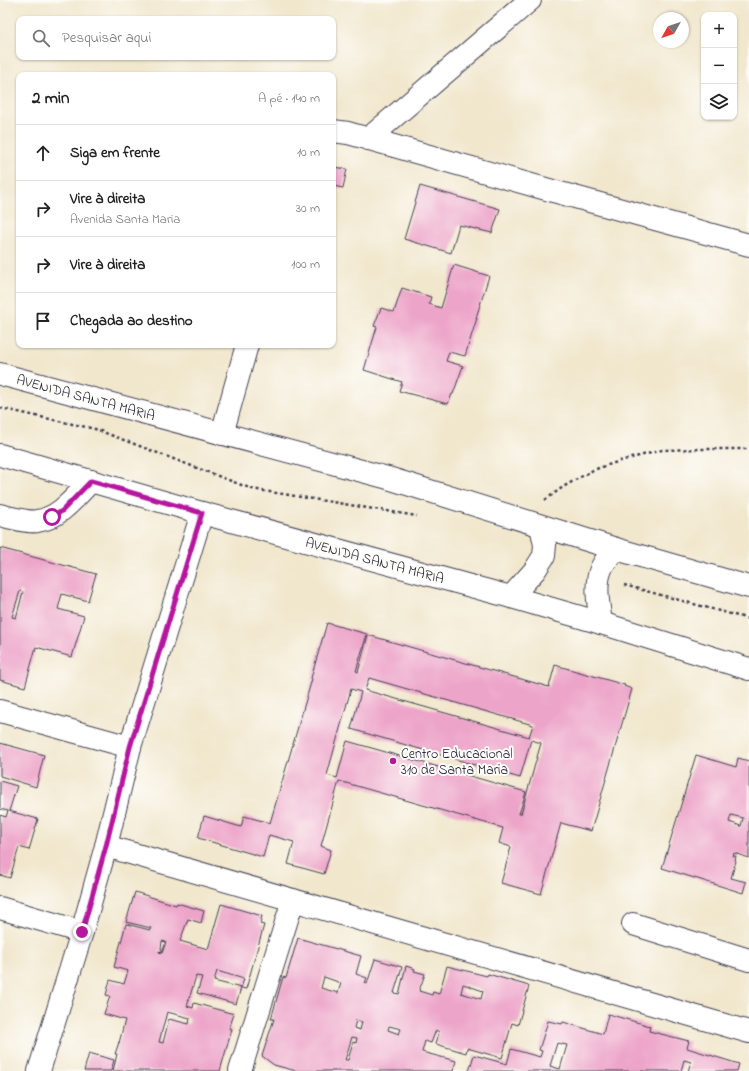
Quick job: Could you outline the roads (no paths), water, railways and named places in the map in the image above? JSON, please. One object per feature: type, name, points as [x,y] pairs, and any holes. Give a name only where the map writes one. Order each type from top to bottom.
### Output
[{"type":"street","points":[[368,139],[530,0]]},
{"type":"street","points":[[336,131],[348,133],[749,245]]},
{"type":"street","points":[[222,434],[246,348]]},
{"type":"street","name":"AVENIDA SANTA MARIA","points":[[0,374],[388,478],[616,549],[749,587]]},
{"type":"street","name":"AVENIDA SANTA MARIA","points":[[0,455],[202,513],[511,597],[749,669]]},
{"type":"street","points":[[0,515],[36,522],[52,517],[62,511],[91,481]]},
{"type":"street","points":[[39,1071],[82,932],[106,846],[130,747],[202,513]]},
{"type":"street","points":[[511,597],[535,570],[544,556],[545,545],[542,526]]},
{"type":"street","points":[[601,623],[598,578],[601,568],[616,549]]},
{"type":"street","points":[[0,711],[130,747]]},
{"type":"street","points":[[106,846],[749,1032]]},
{"type":"street","points":[[240,1071],[293,900]]},
{"type":"street","points":[[0,908],[82,932]]},
{"type":"street","points":[[633,924],[749,960]]},
{"type":"place","name":"Centro Educacional 310 de Santa Maria","points":[[393,761]]}]
